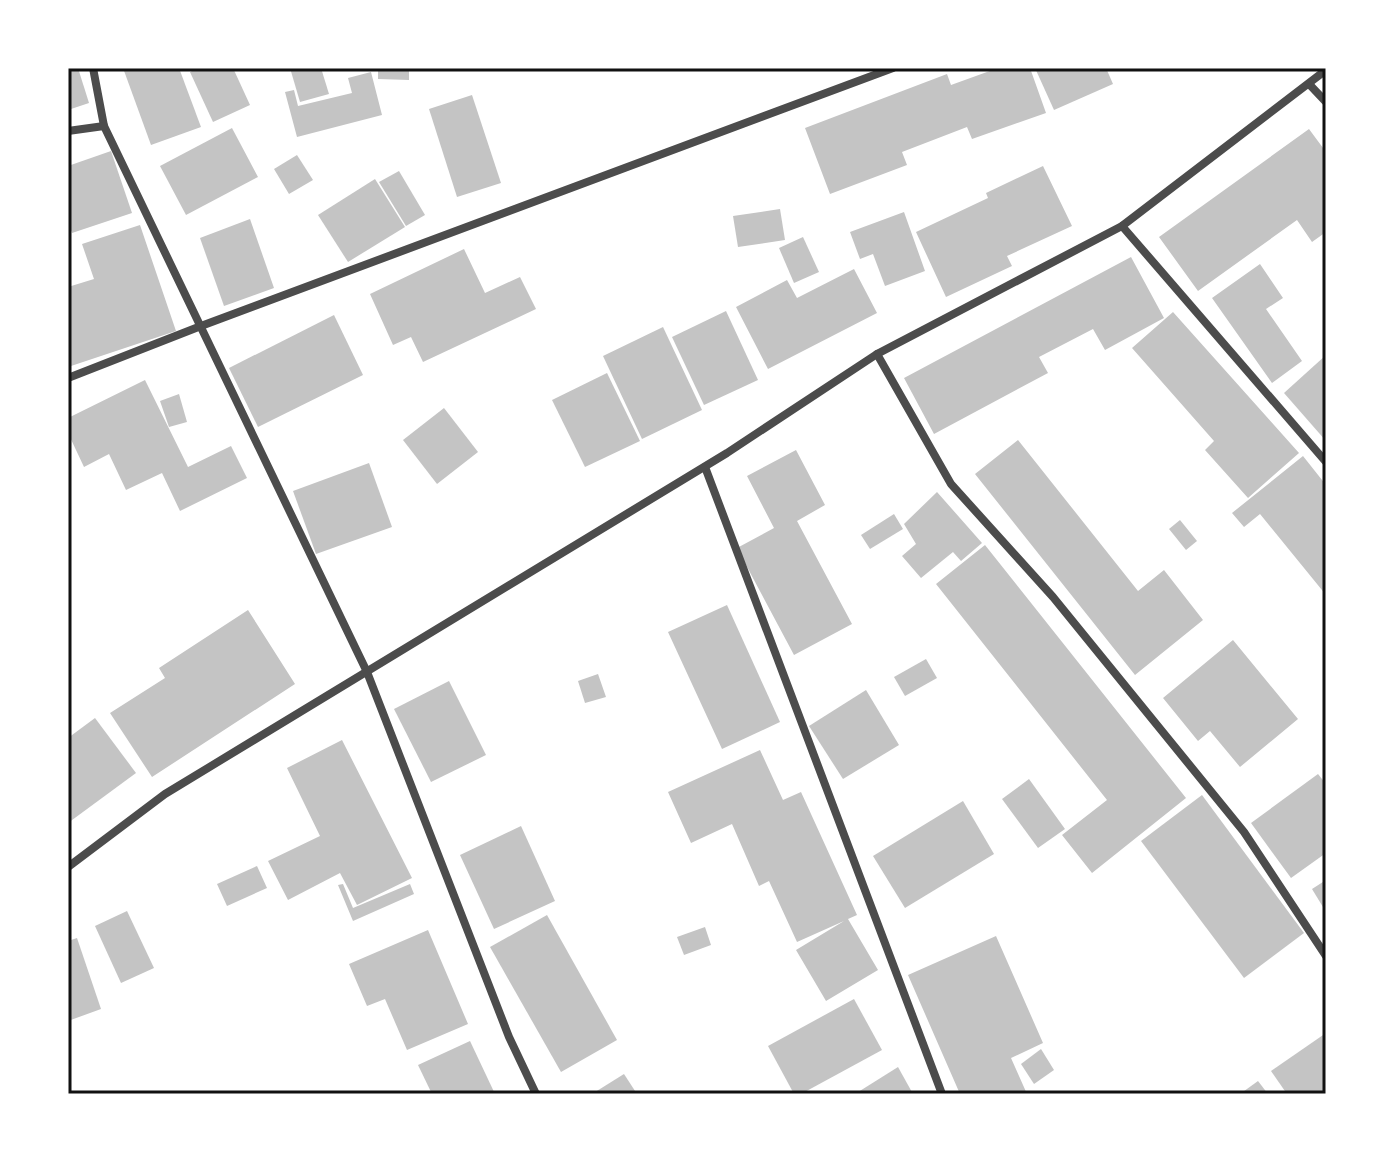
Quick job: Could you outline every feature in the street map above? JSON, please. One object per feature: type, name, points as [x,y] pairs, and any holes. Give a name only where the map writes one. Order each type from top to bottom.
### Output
[{"type":"street","points":[[93,68],[104,126],[367,672],[509,1037],[536,1094]]},
{"type":"street","points":[[68,378],[893,68]]},
{"type":"street","points":[[70,862],[165,794],[705,467],[877,354],[1122,226],[1326,70]]},
{"type":"street","points":[[1309,84],[1326,102]]},
{"type":"street","points":[[68,131],[104,126]]},
{"type":"street","points":[[1122,226],[1326,462]]},
{"type":"street","points":[[877,354],[951,484],[1053,597],[1244,832],[1326,956]]},
{"type":"street","points":[[705,467],[942,1094]]},
{"type":"building","points":[[68,68],[78,68],[89,103],[68,110]]},
{"type":"building","points":[[123,68],[179,68],[201,127],[151,145]]},
{"type":"building","points":[[198,68],[233,68],[250,105],[213,122],[190,72]]},
{"type":"building","points":[[290,68],[321,68],[329,94],[300,102]]},
{"type":"building","points":[[378,68],[409,68],[409,80],[378,79]]},
{"type":"building","points":[[998,68],[1030,68],[1046,113],[972,139],[967,127],[902,152],[907,165],[830,194],[805,128],[947,74],[951,85]]},
{"type":"building","points":[[1035,68],[1106,68],[1113,84],[1054,110]]},
{"type":"building","points":[[371,72],[382,115],[297,137],[285,92],[294,90],[298,106],[352,93],[348,78]]},
{"type":"building","points":[[472,95],[501,183],[457,197],[429,109]]},
{"type":"building","points":[[232,128],[258,177],[186,215],[160,166]]},
{"type":"building","points":[[1309,129],[1326,152],[1326,232],[1312,242],[1297,220],[1198,291],[1159,237]]},
{"type":"building","points":[[111,151],[132,213],[72,233],[68,222],[68,166]]},
{"type":"building","points":[[297,155],[313,180],[289,194],[274,169]]},
{"type":"building","points":[[1043,166],[1072,226],[1007,256],[1012,266],[946,297],[916,232],[988,198],[986,193]]},
{"type":"building","points":[[399,171],[425,215],[406,226],[379,182]]},
{"type":"building","points":[[375,179],[405,227],[348,262],[318,215]]},
{"type":"building","points":[[780,209],[785,240],[738,247],[733,216]]},
{"type":"building","points":[[904,212],[925,271],[885,286],[873,254],[860,259],[850,232]]},
{"type":"building","points":[[250,219],[274,288],[224,306],[200,238]]},
{"type":"building","points":[[140,225],[176,331],[68,367],[68,287],[94,279],[82,244]]},
{"type":"building","points":[[803,237],[819,272],[794,283],[779,248]]},
{"type":"building","points":[[464,249],[485,293],[520,277],[536,309],[423,362],[411,337],[393,345],[370,294]]},
{"type":"building","points":[[1131,257],[1164,318],[1105,350],[1093,329],[1039,357],[1048,373],[934,434],[904,378]]},
{"type":"building","points":[[1260,264],[1283,298],[1266,309],[1302,361],[1272,383],[1212,298]]},
{"type":"building","points":[[854,269],[877,313],[768,369],[736,307],[787,280],[797,298]]},
{"type":"building","points":[[726,311],[758,380],[704,405],[672,337]]},
{"type":"building","points":[[1173,312],[1299,453],[1248,498],[1205,450],[1214,441],[1132,348]]},
{"type":"building","points":[[334,315],[363,375],[258,427],[229,368]]},
{"type":"building","points":[[663,327],[702,410],[642,439],[603,356]]},
{"type":"building","points":[[1326,355],[1326,441],[1284,393]]},
{"type":"building","points":[[607,373],[640,441],[585,467],[552,400]]},
{"type":"building","points":[[145,380],[188,467],[231,446],[247,478],[180,511],[162,473],[126,490],[109,454],[84,467],[68,433],[68,418]]},
{"type":"building","points":[[179,394],[187,422],[169,427],[160,401]]},
{"type":"building","points":[[444,408],[478,452],[437,484],[403,440]]},
{"type":"building","points":[[1018,440],[1138,591],[1164,570],[1203,620],[1135,675],[975,474]]},
{"type":"building","points":[[796,450],[825,505],[797,521],[852,624],[794,655],[737,548],[774,528],[747,476]]},
{"type":"building","points":[[1303,456],[1326,485],[1326,595],[1260,514],[1244,527],[1232,513]]},
{"type":"building","points":[[369,463],[392,527],[316,554],[293,491]]},
{"type":"building","points":[[937,492],[982,543],[961,561],[953,552],[921,578],[902,556],[916,544],[904,524]]},
{"type":"building","points":[[894,514],[903,529],[870,549],[861,535]]},
{"type":"building","points":[[1180,520],[1197,541],[1186,550],[1169,529]]},
{"type":"building","points":[[985,545],[1186,798],[1092,873],[1062,835],[1107,800],[936,584]]},
{"type":"building","points":[[727,605],[780,722],[722,749],[668,632]]},
{"type":"building","points":[[248,610],[295,684],[152,777],[110,713],[165,678],[159,668]]},
{"type":"building","points":[[1233,640],[1298,719],[1240,767],[1210,731],[1198,741],[1163,698]]},
{"type":"building","points":[[926,659],[937,678],[905,696],[894,677]]},
{"type":"building","points":[[598,674],[606,697],[585,703],[578,681]]},
{"type":"building","points":[[449,681],[486,755],[431,782],[394,709]]},
{"type":"building","points":[[866,690],[899,745],[843,779],[809,726]]},
{"type":"building","points":[[95,718],[136,773],[68,823],[68,738]]},
{"type":"building","points":[[342,740],[412,878],[357,905],[340,873],[288,900],[268,861],[320,836],[287,768]]},
{"type":"building","points":[[760,750],[783,800],[801,792],[857,915],[848,919],[878,970],[826,1001],[796,950],[844,921],[797,942],[769,881],[759,886],[732,824],[691,843],[668,792]]},
{"type":"building","points":[[1318,774],[1326,784],[1326,853],[1291,878],[1251,823]]},
{"type":"building","points":[[1029,779],[1065,829],[1038,848],[1002,799]]},
{"type":"building","points":[[1202,795],[1304,933],[1244,978],[1141,841]]},
{"type":"building","points":[[963,801],[994,854],[905,908],[873,856]]},
{"type":"building","points":[[521,826],[555,901],[494,929],[460,855]]},
{"type":"building","points":[[257,866],[267,888],[227,906],[217,884]]},
{"type":"building","points":[[1326,880],[1326,912],[1312,889]]},
{"type":"building","points":[[343,884],[353,908],[410,884],[414,894],[353,921],[338,885]]},
{"type":"building","points":[[127,911],[154,968],[121,983],[95,926]]},
{"type":"building","points":[[547,915],[617,1040],[561,1072],[490,947]]},
{"type":"building","points":[[705,927],[711,945],[684,955],[677,937]]},
{"type":"building","points":[[428,930],[468,1024],[407,1050],[385,999],[367,1006],[349,964]]},
{"type":"building","points":[[996,936],[1043,1043],[1011,1058],[1027,1094],[960,1094],[908,975]]},
{"type":"building","points":[[77,938],[101,1009],[68,1021],[68,941]]},
{"type":"building","points":[[854,999],[882,1050],[801,1094],[794,1094],[768,1046]]},
{"type":"building","points":[[1326,1033],[1326,1094],[1287,1094],[1271,1071]]},
{"type":"building","points":[[470,1041],[495,1094],[432,1094],[418,1065]]},
{"type":"building","points":[[1041,1049],[1054,1070],[1034,1084],[1021,1064]]},
{"type":"building","points":[[898,1067],[913,1094],[855,1094]]},
{"type":"building","points":[[624,1074],[637,1094],[592,1094]]},
{"type":"building","points":[[1258,1081],[1268,1094],[1240,1094]]}]
